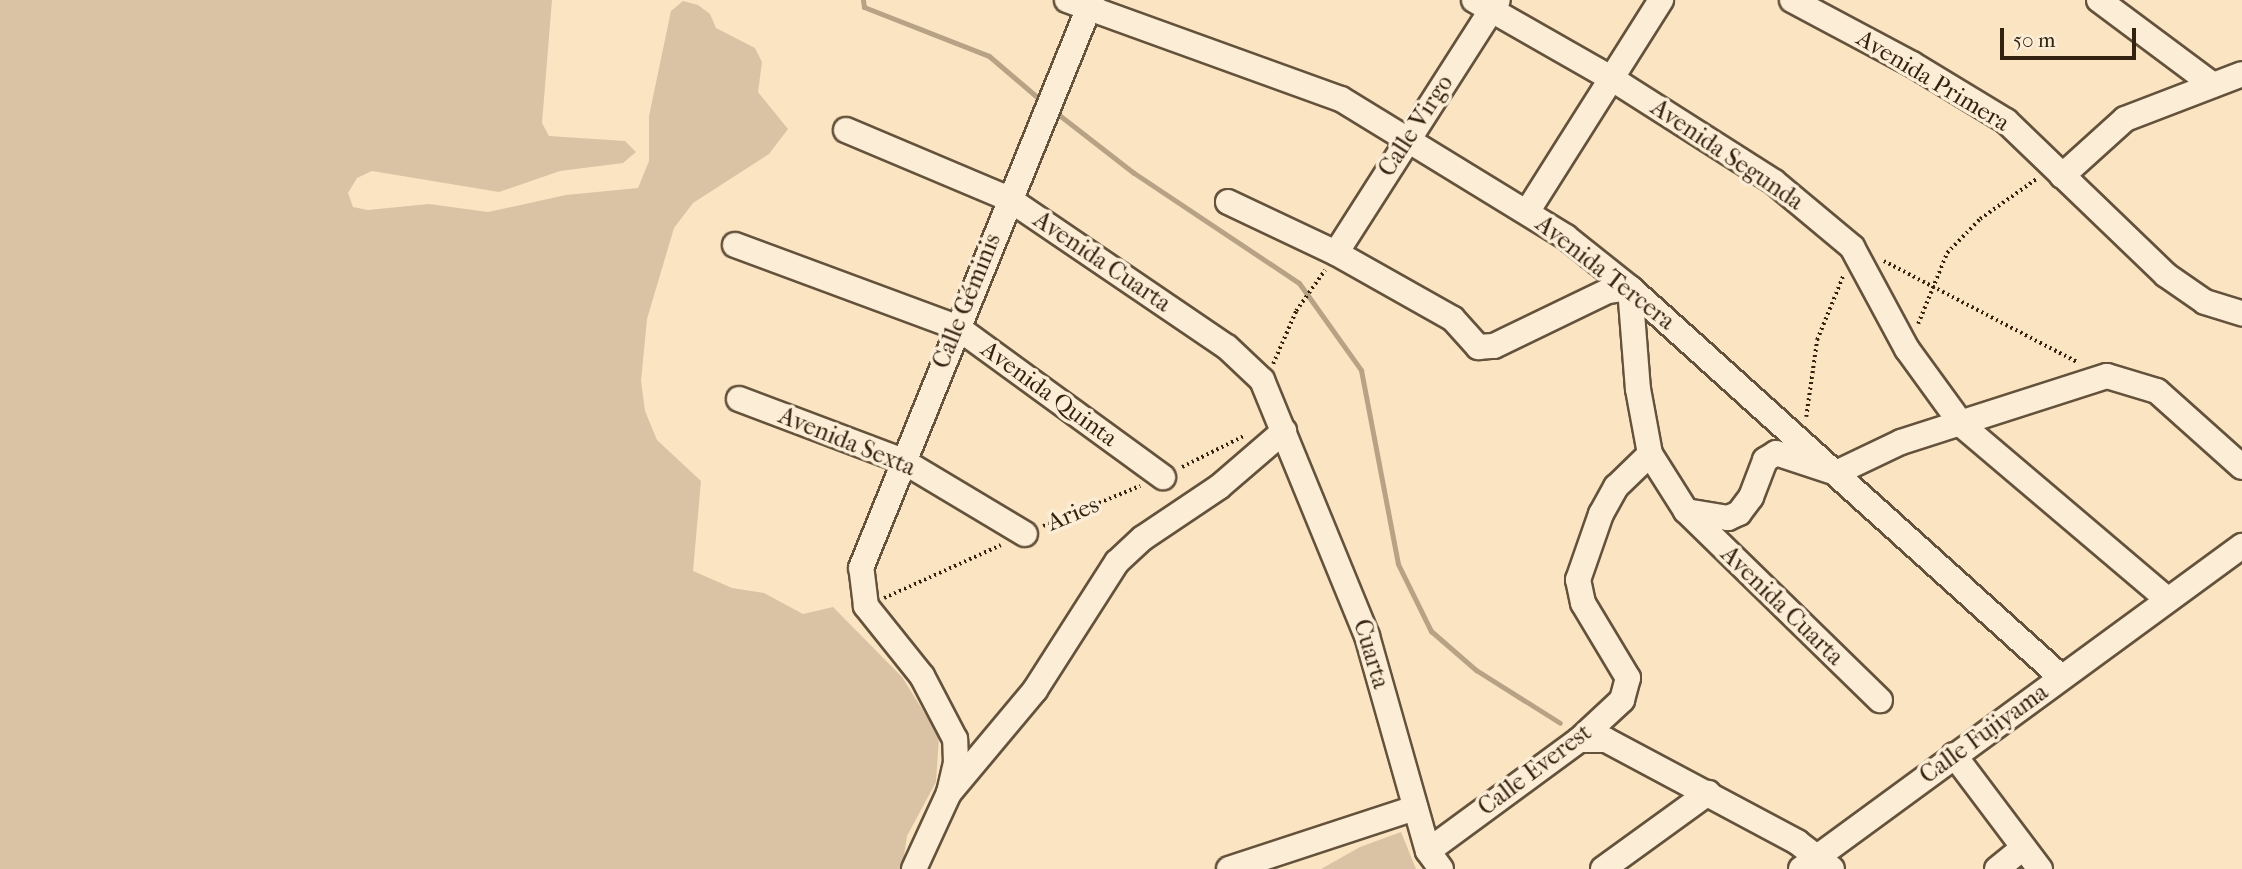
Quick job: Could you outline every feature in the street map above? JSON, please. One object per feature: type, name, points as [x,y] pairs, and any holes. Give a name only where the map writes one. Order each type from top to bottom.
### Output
[{"type":"street","points":[[1527,212],[1661,0]]},
{"type":"street","name":"Avenida Primera","points":[[1792,0],[1912,64],[2006,121],[2165,275],[2205,302],[2242,313]]},
{"type":"street","points":[[2099,0],[2213,85]]},
{"type":"street","name":"Avenida Tercera","points":[[1082,3],[1341,99],[1527,212],[1630,288],[2061,677]]},
{"type":"street","name":"Calle Géminis","points":[[866,606],[861,568],[1009,199],[1082,3]]},
{"type":"street","name":"Avenida Segunda","points":[[1488,3],[1774,182],[1852,247],[1907,349],[1963,426],[2166,598]]},
{"type":"street","name":"Calle Virgo","points":[[1336,253],[1488,3]]},
{"type":"street","points":[[2062,176],[2125,119],[2242,74]]},
{"type":"street","name":"Avenida Cuarta","points":[[846,130],[1009,199],[1227,347],[1262,380],[1298,462]]},
{"type":"street","points":[[1228,202],[1336,253],[1453,319],[1478,347],[1494,346],[1585,300],[1630,288],[1638,389],[1650,454]]},
{"type":"street","name":"Avenida Quinta","points":[[735,245],[957,327],[1163,477]]},
{"type":"street","points":[[1686,511],[1728,518],[1739,513],[1751,498],[1765,460],[1776,453],[1836,473],[1901,442],[1963,426],[2107,376],[2157,391],[2188,414],[2242,467]]},
{"type":"street","name":"Avenida Sexta","points":[[739,399],[903,461],[1025,534]]},
{"type":"street","points":[[949,793],[1035,690],[1117,562],[1143,538],[1219,487],[1281,424]]},
{"type":"street","name":"Avenida Cuarta","points":[[1650,454],[1686,511],[1880,700]]},
{"type":"street","name":"Calle Everest","points":[[1431,863],[1579,740],[1622,700],[1628,678],[1583,603],[1578,580],[1601,514],[1616,487],[1650,454]]},
{"type":"street","name":"Cuarta","points":[[1298,462],[1367,636],[1431,863]]},
{"type":"street","points":[[2166,598],[2207,574],[2242,545]]},
{"type":"street","name":"Calle Fujiyama","points":[[1817,865],[1954,755],[2166,598]]},
{"type":"street","points":[[866,606],[942,707],[955,739],[956,763],[949,793],[914,869]]},
{"type":"street","points":[[1579,740],[1606,740],[1708,793],[1817,865]]},
{"type":"street","points":[[1954,755],[2040,869]]},
{"type":"street","points":[[1603,869],[1708,793]]},
{"type":"street","points":[[1229,869],[1415,808]]},
{"type":"street","points":[[1997,869],[2023,848]]},
{"type":"path","points":[[1907,349],[1934,290],[1947,253],[1980,219],[2037,178],[2062,176]]},
{"type":"path","points":[[1806,425],[1817,340],[1839,292],[1852,247],[2107,376]]},
{"type":"path","points":[[1262,380],[1275,361],[1296,311],[1314,287]]},
{"type":"path","name":"Aries","points":[[866,606],[1281,424]]},
{"type":"shaded area","points":[[0,0],[552,0],[542,123],[549,136],[625,141],[636,152],[623,163],[560,171],[499,192],[372,171],[357,178],[348,193],[353,207],[368,210],[429,204],[488,212],[566,195],[638,188],[649,161],[649,116],[671,11],[683,1],[698,5],[710,14],[716,28],[755,48],[762,62],[758,92],[788,129],[769,154],[693,203],[674,228],[647,319],[641,381],[645,411],[657,440],[701,481],[693,571],[732,588],[764,593],[803,614],[833,607],[902,677],[939,736],[936,782],[907,836],[902,869],[0,869]]},
{"type":"shaded area","points":[[1401,832],[1416,869],[1321,869],[1360,847]]},
{"type":"waterway","points":[[863,0],[864,7],[989,56],[1044,103]]},
{"type":"waterway","points":[[1054,111],[1134,173],[1299,283],[1361,370],[1398,564],[1431,631],[1476,670],[1560,723]]}]
